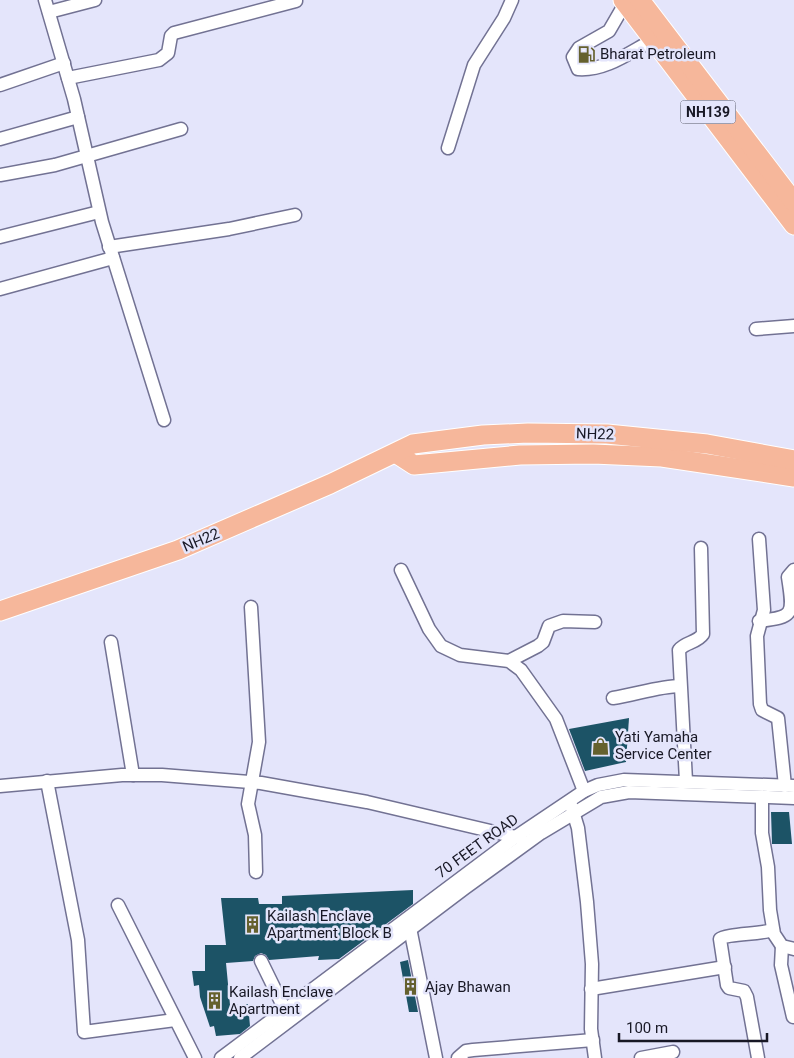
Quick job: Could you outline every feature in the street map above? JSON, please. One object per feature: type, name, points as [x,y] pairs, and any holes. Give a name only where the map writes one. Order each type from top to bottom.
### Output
[{"type":"highway","name":"NH139","points":[[628,1],[653,40],[794,225]]},
{"type":"highway","name":"NH139","points":[[628,1],[794,202]]},
{"type":"highway","name":"NH22","points":[[0,611],[178,550],[397,454],[413,444],[483,435],[607,434],[707,444],[794,460]]},
{"type":"highway","name":"NH22","points":[[397,454],[414,465],[520,455],[593,454],[662,458],[794,477]]},
{"type":"street","points":[[95,0],[47,6],[78,117],[99,212],[164,420]]},
{"type":"street","points":[[448,148],[474,66],[504,18],[512,0]]},
{"type":"street","points":[[68,78],[159,60],[168,53],[171,36],[174,33],[296,1]]},
{"type":"street","points":[[628,1],[609,31],[579,48],[573,57],[578,69],[592,70],[607,65],[653,40]]},
{"type":"street","points":[[0,85],[64,63]]},
{"type":"street","points":[[0,139],[78,117]]},
{"type":"street","points":[[0,175],[55,165],[87,154],[181,129]]},
{"type":"street","points":[[0,237],[99,212]]},
{"type":"street","points":[[0,289],[111,252],[295,215]]},
{"type":"street","points":[[756,329],[794,326]]},
{"type":"street","points":[[759,539],[764,610],[759,621],[757,644],[760,704],[762,710],[778,718],[790,786]]},
{"type":"street","points":[[686,781],[679,650],[682,646],[700,638],[703,634],[701,548]]},
{"type":"street","points":[[401,570],[429,629],[441,646],[460,655],[509,661],[521,670],[556,719],[584,791]]},
{"type":"street","points":[[759,621],[790,616],[792,611],[788,577],[794,570]]},
{"type":"street","points":[[251,608],[259,742],[256,765],[250,782],[248,804],[255,835],[256,872]]},
{"type":"street","points":[[509,661],[543,642],[549,626],[555,623],[596,622]]},
{"type":"street","points":[[111,642],[133,775]]},
{"type":"street","points":[[613,698],[646,693],[662,687],[680,686]]},
{"type":"street","points":[[0,786],[133,775],[250,782],[284,786],[367,802],[516,836],[530,841]]},
{"type":"street","name":"70 FEET ROAD","points":[[239,1054],[285,1010],[530,841],[572,807],[584,791],[598,785],[624,780],[729,782],[790,786]]},
{"type":"street","points":[[47,781],[78,940],[84,1032],[175,1020]]},
{"type":"street","points":[[728,796],[729,782]]},
{"type":"street","name":"70 FEET ROAD","points":[[221,1058],[239,1054],[409,924],[516,836],[572,807],[622,792],[794,798]]},
{"type":"street","points":[[762,797],[762,833],[768,867],[770,910],[773,930],[788,948],[782,965],[793,1017]]},
{"type":"street","points":[[572,807],[587,902],[595,1058]]},
{"type":"street","points":[[118,905],[195,1058]]},
{"type":"street","points":[[409,924],[434,1056]]},
{"type":"street","points":[[758,1058],[747,997],[744,991],[729,988],[720,943],[723,936],[758,934],[773,930]]},
{"type":"street","points":[[261,960],[285,1010]]},
{"type":"street","points":[[591,990],[724,967]]},
{"type":"street","points":[[458,1058],[466,1051],[593,1040]]},
{"type":"street","points":[[641,1058],[673,1052]]},
{"type":"building","name":"Yati Yamaha Service Center","points":[[629,718],[626,762],[585,771],[569,729]]},
{"type":"building","points":[[771,812],[789,812],[792,844],[772,844]]},
{"type":"building","points":[[413,890],[413,904],[339,959],[318,960],[319,956],[269,960],[266,955],[261,953],[255,956],[253,961],[226,963],[230,1005],[248,1004],[250,1026],[240,1034],[216,1036],[214,1026],[210,1027],[200,997],[199,985],[194,986],[192,971],[205,971],[205,945],[226,945],[221,898],[258,898],[259,904],[282,904],[282,896]]},
{"type":"building","name":"Ajay Bhawan","points":[[408,960],[418,1012],[409,1012],[400,962]]},
{"type":"place","name":"Bharat Petroleum","points":[[586,54]]},
{"type":"place","name":"Yati Yamaha Service Center","points":[[601,746]]},
{"type":"place","name":"Kailash Enclave Apartment Block B","points":[[253,925]]},
{"type":"place","name":"Ajay Bhawan","points":[[411,987]]},
{"type":"place","name":"Kailash Enclave Apartment","points":[[215,1001]]}]
